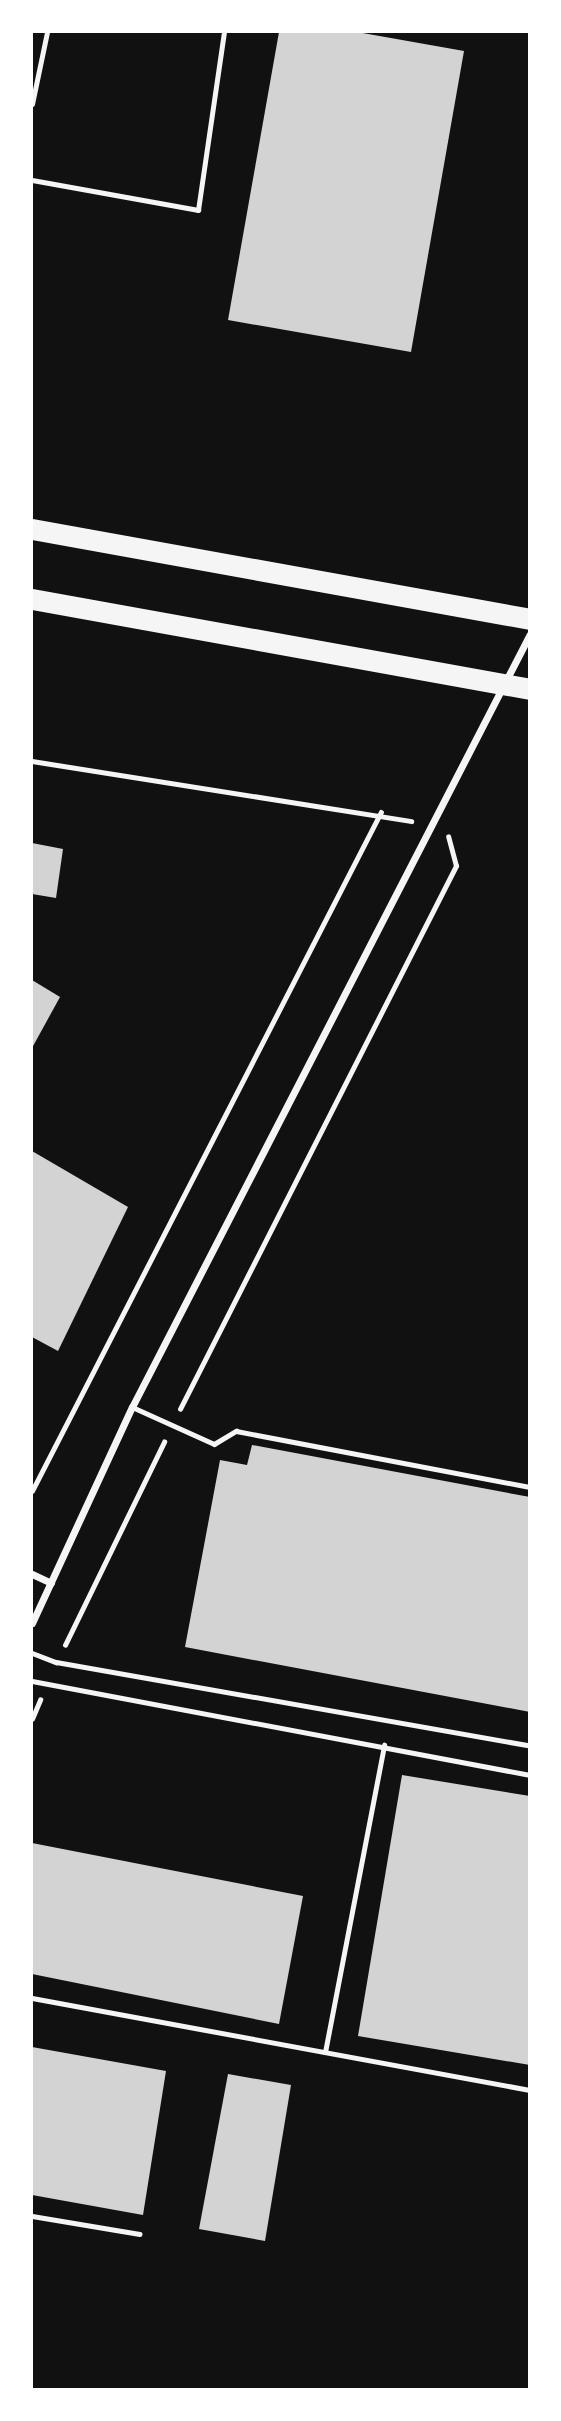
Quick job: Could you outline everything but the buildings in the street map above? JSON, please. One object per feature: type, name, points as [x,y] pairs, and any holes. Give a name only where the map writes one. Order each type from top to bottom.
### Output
[{"type":"highway","points":[[32,529],[530,620]]},
{"type":"highway","points":[[32,599],[530,689]]},
{"type":"street","points":[[32,1623],[132,1407],[530,634]]},
{"type":"street","points":[[32,1574],[51,1583]]},
{"type":"lane","points":[[32,104],[47,32]]},
{"type":"lane","points":[[32,180],[198,210],[224,32]]},
{"type":"lane","points":[[132,1407],[214,1444],[236,1431],[530,1487]]},
{"type":"lane","points":[[32,1653],[57,1662],[530,1746]]},
{"type":"lane","points":[[32,1681],[46,1687],[384,1745],[530,1775]]},
{"type":"lane","points":[[325,2052],[384,1745]]},
{"type":"lane","points":[[32,1998],[530,2090]]},
{"type":"lane","points":[[32,2216],[140,2234]]},
{"type":"path","points":[[32,761],[381,812],[430,826]]},
{"type":"path","points":[[32,1491],[381,812]]},
{"type":"path","points":[[57,1662],[172,1426],[456,866],[446,831]]},
{"type":"path","points":[[32,1719],[46,1687]]}]
